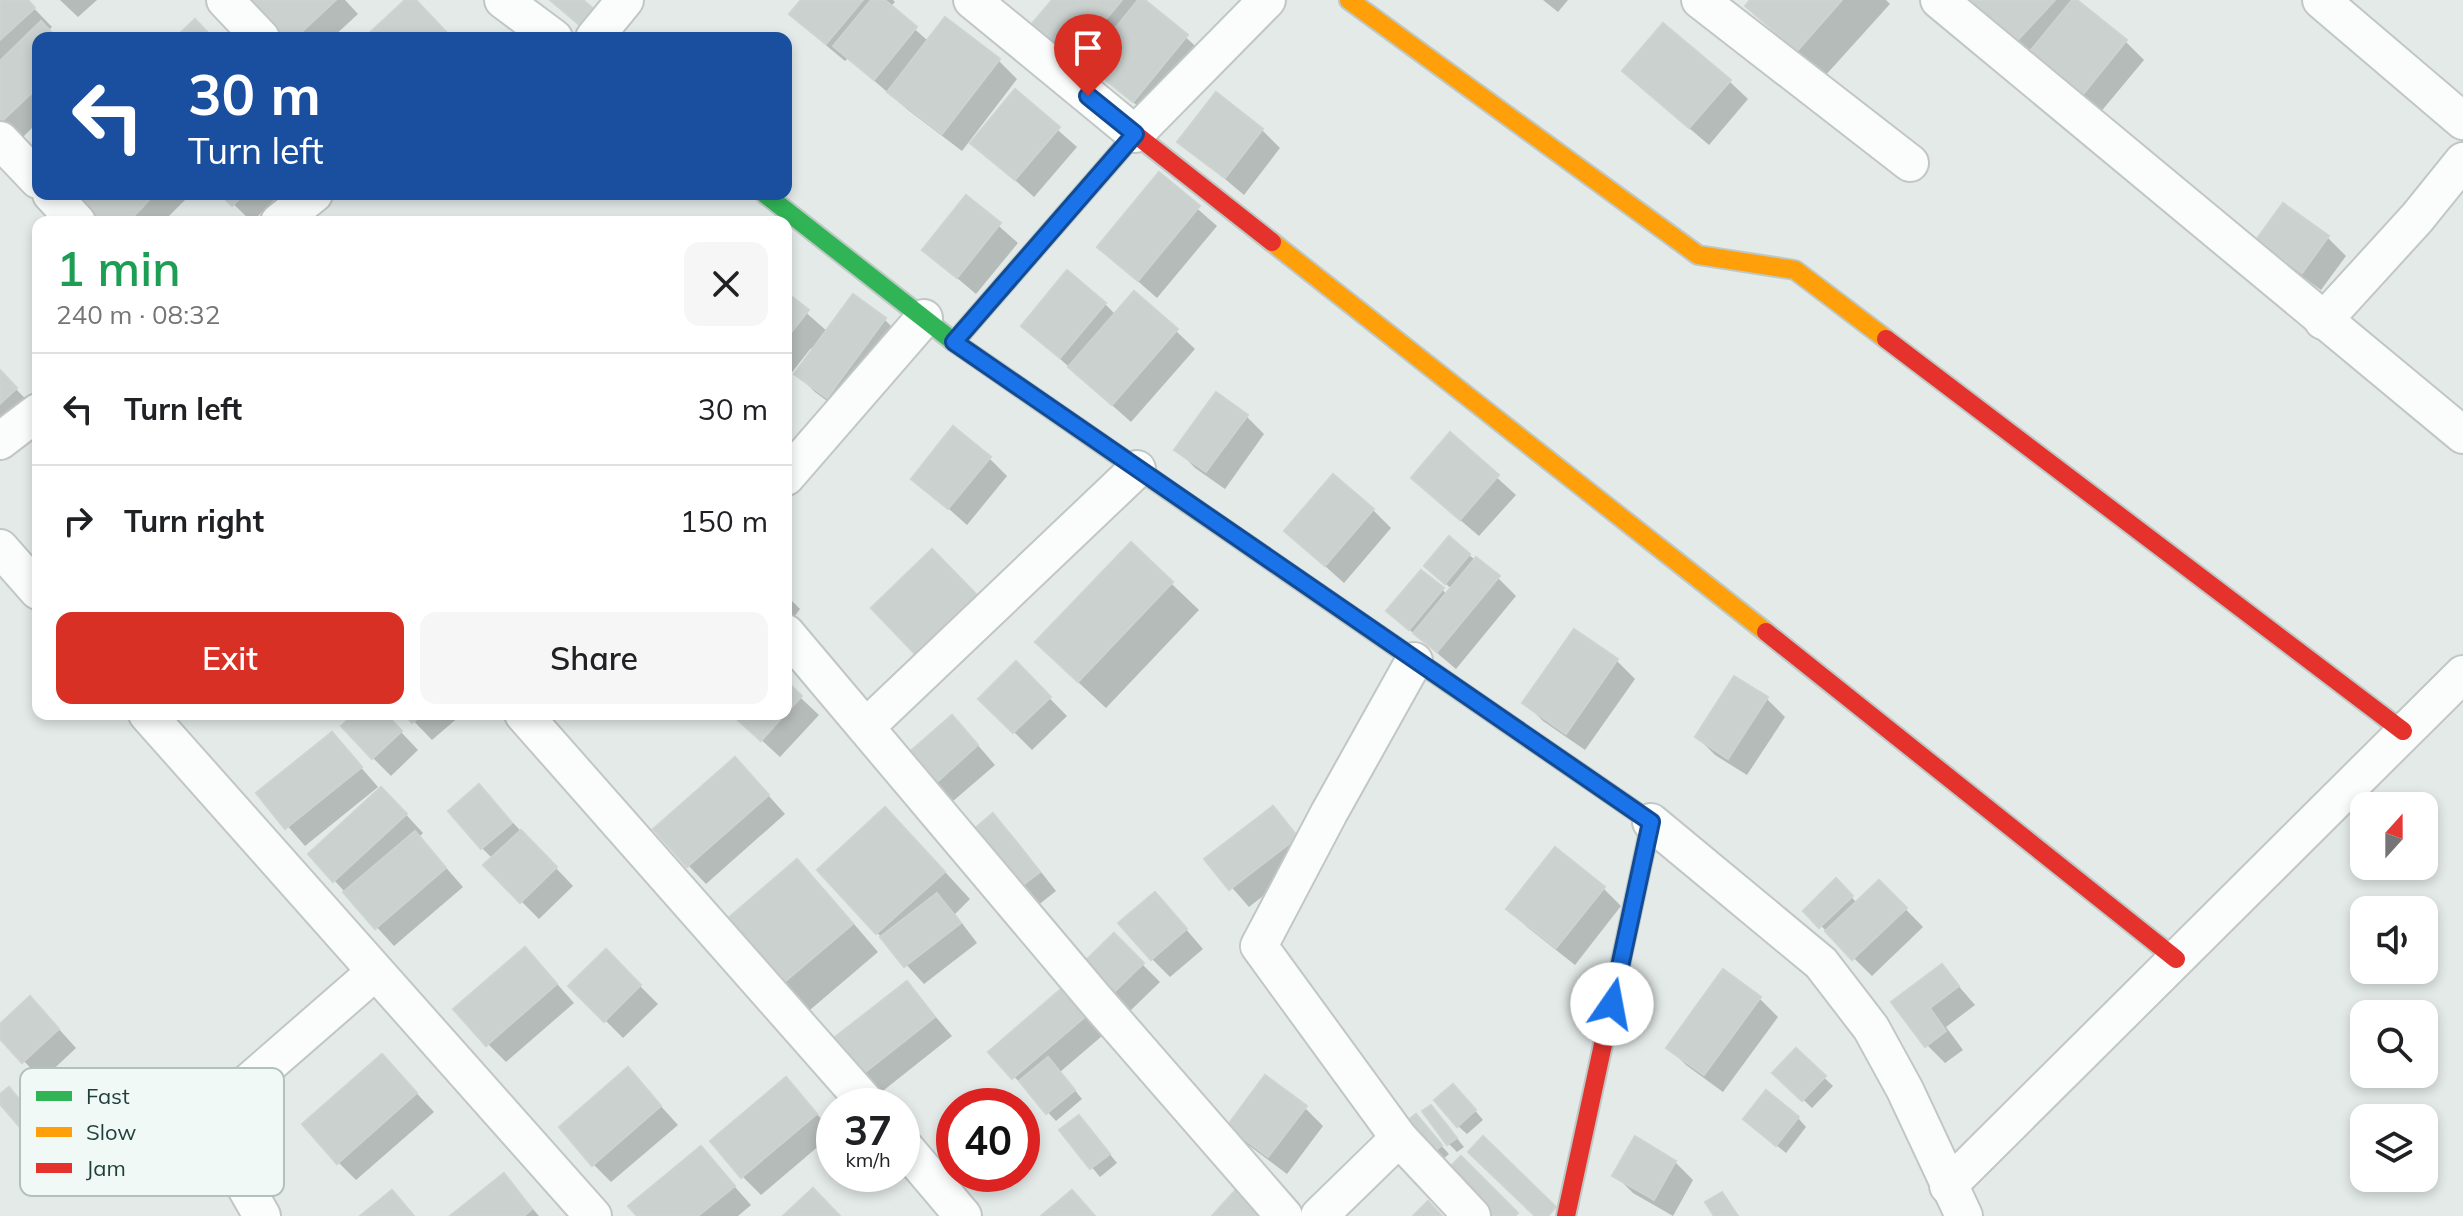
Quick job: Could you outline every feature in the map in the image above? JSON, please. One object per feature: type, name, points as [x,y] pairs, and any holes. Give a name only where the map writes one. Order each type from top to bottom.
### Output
[{"type":"street","points":[[225,0],[255,32]]},
{"type":"street","points":[[503,0],[546,32]]},
{"type":"street","points":[[599,32],[625,0]]},
{"type":"street","points":[[972,0],[1135,134],[2176,959]]},
{"type":"street","points":[[954,342],[1135,134],[1267,0]]},
{"type":"street","points":[[1349,0],[1698,255],[1795,270],[2403,731]]},
{"type":"street","points":[[1700,0],[1910,163]]},
{"type":"street","points":[[1939,0],[2463,435]]},
{"type":"street","points":[[2321,0],[2463,121]]},
{"type":"street","points":[[0,140],[32,174]]},
{"type":"street","points":[[2323,321],[2417,218],[2463,161]]},
{"type":"street","points":[[57,200],[71,216]]},
{"type":"street","points":[[286,216],[306,200]]},
{"type":"street","points":[[773,200],[954,342],[1651,822],[1821,963],[1871,1028],[1905,1090],[1956,1201],[2176,959],[2463,674]]},
{"type":"street","points":[[792,470],[924,318]]},
{"type":"street","points":[[0,441],[32,417]]},
{"type":"street","points":[[866,727],[1137,469]]},
{"type":"street","points":[[0,548],[32,584]]},
{"type":"street","points":[[792,640],[1094,998],[1284,1216]]},
{"type":"street","points":[[1414,661],[1259,946],[1399,1138],[1472,1216]]},
{"type":"street","points":[[152,720],[593,1216]]},
{"type":"street","points":[[528,720],[853,1088]]},
{"type":"street","points":[[1566,1216],[1651,822]]},
{"type":"street","points":[[265,1068],[375,972]]},
{"type":"street","points":[[1319,1216],[1399,1138]]},
{"type":"street","points":[[920,1165],[963,1216]]},
{"type":"street","points":[[251,1196],[262,1216]]},
{"type":"building","points":[[0,0],[28,0],[35,8],[0,40]]},
{"type":"building","points":[[249,0],[336,0],[301,32],[278,32]]},
{"type":"building","points":[[405,0],[416,0],[446,32],[370,32]]},
{"type":"building","points":[[550,0],[583,0],[603,17],[588,32]]},
{"type":"building","points":[[801,0],[863,0],[826,44],[789,14]]},
{"type":"building","points":[[871,0],[885,0],[917,27],[874,80],[833,46]]},
{"type":"building","points":[[1052,0],[1122,0],[1071,61],[1029,27]]},
{"type":"building","points":[[1138,0],[1145,0],[1188,35],[1133,102],[1086,64]]},
{"type":"building","points":[[1750,0],[1842,0],[1797,51],[1745,6]]},
{"type":"building","points":[[1973,0],[2055,0],[2014,44],[1970,3]]},
{"type":"building","points":[[2072,0],[2077,0],[2127,40],[2080,98],[2027,55]]},
{"type":"building","points":[[945,17],[1000,59],[942,134],[887,92]]},
{"type":"building","points":[[195,19],[207,32],[181,32]]},
{"type":"building","points":[[41,21],[51,32],[32,32],[32,93],[1,122],[0,61]]},
{"type":"building","points":[[1663,23],[1731,80],[1689,128],[1622,71]]},
{"type":"building","points":[[1015,89],[1060,127],[1015,180],[970,143]]},
{"type":"building","points":[[1216,92],[1263,129],[1225,178],[1177,142]]},
{"type":"building","points":[[1159,172],[1200,206],[1138,281],[1097,247]]},
{"type":"building","points":[[966,195],[1001,223],[957,278],[922,250]]},
{"type":"building","points":[[82,200],[149,200],[134,216],[85,216],[75,207]]},
{"type":"building","points":[[2283,203],[2329,236],[2302,273],[2256,240]]},
{"type":"building","points":[[1067,270],[1106,303],[1060,358],[1021,326]]},
{"type":"building","points":[[1134,291],[1178,329],[1112,405],[1068,367]]},
{"type":"building","points":[[853,294],[886,318],[827,398],[794,374]]},
{"type":"building","points":[[792,297],[809,310],[792,331]]},
{"type":"building","points":[[0,370],[17,388],[0,404]]},
{"type":"building","points":[[1216,392],[1248,415],[1206,472],[1174,450]]},
{"type":"building","points":[[953,426],[991,457],[948,509],[911,479]]},
{"type":"building","points":[[1450,432],[1499,475],[1460,520],[1411,478]]},
{"type":"building","points":[[1333,474],[1374,509],[1325,566],[1284,531]]},
{"type":"building","points":[[1449,536],[1470,554],[1445,584],[1424,566]]},
{"type":"building","points":[[1131,542],[1173,582],[1078,682],[1035,642]]},
{"type":"building","points":[[932,549],[977,595],[915,654],[871,608]]},
{"type":"building","points":[[1476,557],[1500,576],[1437,652],[1413,633]]},
{"type":"building","points":[[1421,570],[1444,588],[1409,630],[1386,611]]},
{"type":"building","points":[[1574,629],[1618,659],[1566,734],[1522,703]]},
{"type":"building","points":[[1016,661],[1051,697],[1013,733],[978,699]]},
{"type":"building","points":[[1734,676],[1768,697],[1728,759],[1695,737]]},
{"type":"building","points":[[792,687],[802,696],[792,707]]},
{"type":"building","points":[[952,715],[978,745],[926,792],[899,761]]},
{"type":"building","points":[[348,720],[392,720],[402,731],[372,759],[341,726]]},
{"type":"building","points":[[738,720],[780,720],[761,741]]},
{"type":"building","points":[[332,732],[362,767],[285,829],[256,793]]},
{"type":"building","points":[[735,757],[769,795],[687,867],[653,829]]},
{"type":"building","points":[[479,784],[512,823],[481,849],[448,811]]},
{"type":"building","points":[[381,787],[407,814],[333,882],[308,854]]},
{"type":"building","points":[[1273,806],[1298,837],[1229,890],[1204,859]]},
{"type":"building","points":[[885,807],[945,872],[876,934],[817,870]]},
{"type":"building","points":[[993,813],[1040,872],[1012,893],[966,836]]},
{"type":"building","points":[[521,830],[557,867],[520,903],[483,865]]},
{"type":"building","points":[[415,831],[446,868],[375,929],[343,892]]},
{"type":"building","points":[[1555,847],[1605,887],[1556,948],[1506,909]]},
{"type":"building","points":[[797,859],[853,924],[775,990],[720,925]]},
{"type":"building","points":[[1836,878],[1853,896],[1819,928],[1803,911]]},
{"type":"building","points":[[1879,880],[1907,908],[1852,960],[1825,931]]},
{"type":"building","points":[[1155,892],[1187,929],[1151,960],[1118,923]]},
{"type":"building","points":[[937,893],[961,923],[904,967],[880,937]]},
{"type":"building","points":[[1114,933],[1144,963],[1111,995],[1081,965]]},
{"type":"building","points":[[525,947],[557,984],[486,1046],[453,1009]]},
{"type":"building","points":[[606,949],[641,985],[604,1022],[568,986]]},
{"type":"building","points":[[1942,964],[1959,986],[1930,1008],[1946,1031],[1925,1047],[1891,1002]]},
{"type":"building","points":[[1723,969],[1761,997],[1704,1075],[1666,1048]]},
{"type":"building","points":[[907,981],[935,1017],[859,1077],[830,1041]]},
{"type":"building","points":[[1061,989],[1085,1017],[1012,1079],[988,1052]]},
{"type":"building","points":[[30,996],[59,1029],[22,1063],[0,1039],[0,1024]]},
{"type":"building","points":[[1796,1048],[1826,1076],[1802,1101],[1772,1073]]},
{"type":"building","points":[[382,1054],[417,1093],[337,1164],[302,1124]]},
{"type":"building","points":[[1048,1057],[1075,1090],[1046,1114],[1040,1107],[1040,1088],[1025,1088],[1019,1081]]},
{"type":"building","points":[[628,1067],[661,1106],[592,1166],[559,1127]]},
{"type":"building","points":[[1265,1075],[1307,1106],[1268,1157],[1227,1126]]},
{"type":"building","points":[[786,1077],[816,1113],[741,1178],[710,1141]]},
{"type":"building","points":[[1453,1084],[1476,1110],[1457,1127],[1434,1100]]},
{"type":"building","points":[[9,1087],[20,1100],[19,1126],[0,1104],[0,1094]]},
{"type":"building","points":[[1766,1090],[1799,1117],[1776,1146],[1743,1119]]},
{"type":"building","points":[[1431,1105],[1457,1138],[1447,1145],[1422,1111]]},
{"type":"building","points":[[1416,1114],[1442,1145],[1431,1154],[1405,1123]]},
{"type":"building","points":[[1079,1115],[1110,1154],[1090,1169],[1059,1130]]},
{"type":"building","points":[[1483,1136],[1556,1207],[1548,1216],[1535,1216],[1468,1152]]},
{"type":"building","points":[[1635,1136],[1676,1161],[1654,1200],[1612,1176]]},
{"type":"building","points":[[701,1146],[735,1186],[698,1216],[637,1216],[628,1206]]},
{"type":"building","points":[[1461,1156],[1518,1213],[1515,1216],[1488,1216],[1444,1173]]},
{"type":"building","points":[[504,1173],[532,1209],[524,1216],[450,1216]]},
{"type":"building","points":[[1241,1184],[1273,1216],[1212,1216]]},
{"type":"building","points":[[813,1188],[840,1216],[783,1216]]},
{"type":"building","points":[[392,1190],[414,1216],[360,1216]]},
{"type":"building","points":[[1072,1190],[1095,1216],[1041,1216]]},
{"type":"building","points":[[1722,1192],[1738,1216],[1714,1216],[1705,1202]]},
{"type":"building","points":[[1428,1201],[1441,1215],[1413,1216]]},
{"type":"traffic: fast","points":[[773,200],[954,342],[1187,503]]},
{"type":"traffic: slow","points":[[1349,0],[1698,255],[1795,270],[1886,339]]},
{"type":"traffic: slow","points":[[1272,242],[1766,632]]},
{"type":"traffic: slow","points":[[1187,503],[1504,721]]},
{"type":"traffic: jam","points":[[954,342],[1135,134],[1272,242]]},
{"type":"traffic: jam","points":[[1886,339],[2403,731]]},
{"type":"traffic: jam","points":[[1766,632],[2176,959]]},
{"type":"traffic: jam","points":[[1504,721],[1651,822],[1566,1216]]},
{"type":"route","points":[[1088,96],[1135,134],[954,342],[1651,822],[1612,1004]]}]
